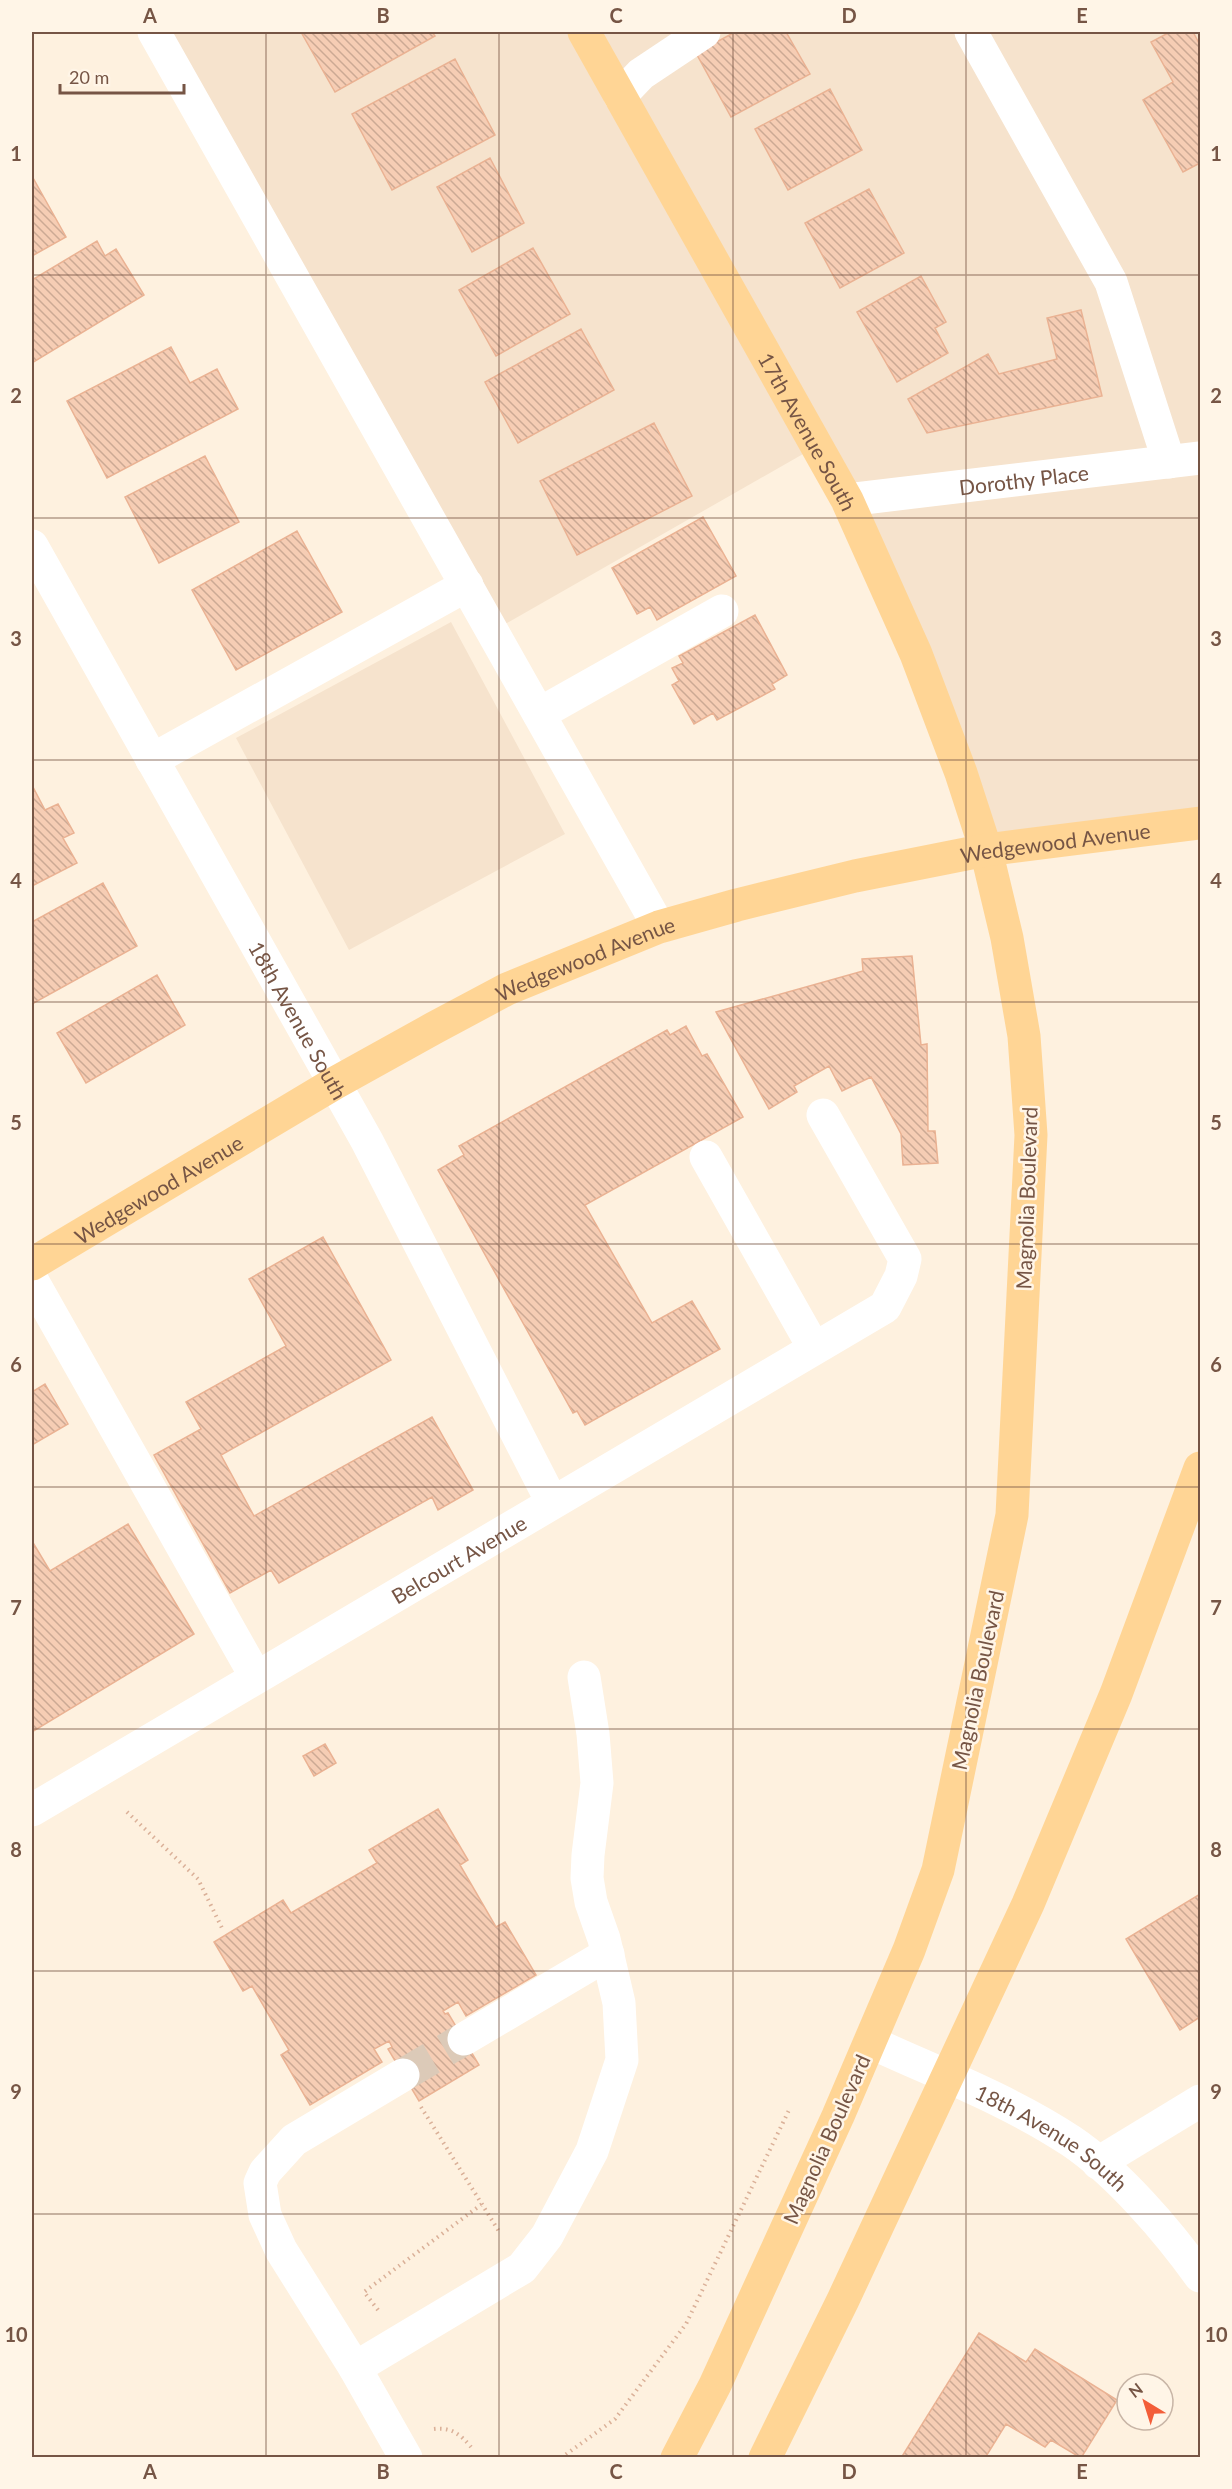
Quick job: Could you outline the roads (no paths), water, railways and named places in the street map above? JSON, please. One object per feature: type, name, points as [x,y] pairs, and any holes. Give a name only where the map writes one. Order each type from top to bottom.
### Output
[{"type":"main road","name":"17th Avenue South","points":[[584,32],[847,500],[916,654],[961,773],[986,850]]},
{"type":"main road","name":"Wedgewood Avenue","points":[[32,1264],[335,1083],[507,989],[659,927],[855,876],[986,850],[1200,824]]},
{"type":"main road","name":"Magnolia Boulevard","points":[[677,2457],[715,2385],[870,2043],[909,1950],[938,1870],[1011,1515],[1032,1136],[1024,1036],[1007,938],[986,850]]},
{"type":"main road","points":[[765,2457],[843,2300],[1028,1904],[1093,1749],[1200,1468]]},
{"type":"street","points":[[154,32],[659,927]]},
{"type":"street","points":[[620,96],[641,74],[704,32]]},
{"type":"street","points":[[971,32],[1111,282],[1185,460]]},
{"type":"street","name":"Dorothy Place","points":[[847,500],[1185,460]]},
{"type":"street","name":"18th Avenue South","points":[[32,546],[372,1151],[552,1502]]},
{"type":"street","points":[[152,760],[466,585]]},
{"type":"street","points":[[539,714],[722,611]]},
{"type":"street","name":"Belcourt Avenue","points":[[32,1810],[885,1307],[902,1276],[905,1259],[823,1115]]},
{"type":"street","points":[[706,1157],[814,1348]]},
{"type":"street","points":[[32,1280],[256,1677]]},
{"type":"street","points":[[355,2368],[522,2268],[547,2236],[592,2151],[622,2060],[618,2003],[608,1954],[591,1902],[587,1878],[597,1783],[596,1756],[584,1677]]},
{"type":"street","points":[[464,2039],[608,1954]]},
{"type":"street","name":"18th Avenue South","points":[[870,2043],[1030,2116],[1072,2142],[1098,2163],[1147,2211],[1200,2276]]},
{"type":"street","points":[[402,2076],[294,2140],[265,2172],[260,2183],[265,2215],[281,2250],[355,2368],[406,2457]]},
{"type":"street","points":[[1098,2163],[1200,2101]]},
{"type":"tunnel","points":[[403,2075],[464,2039]]}]
